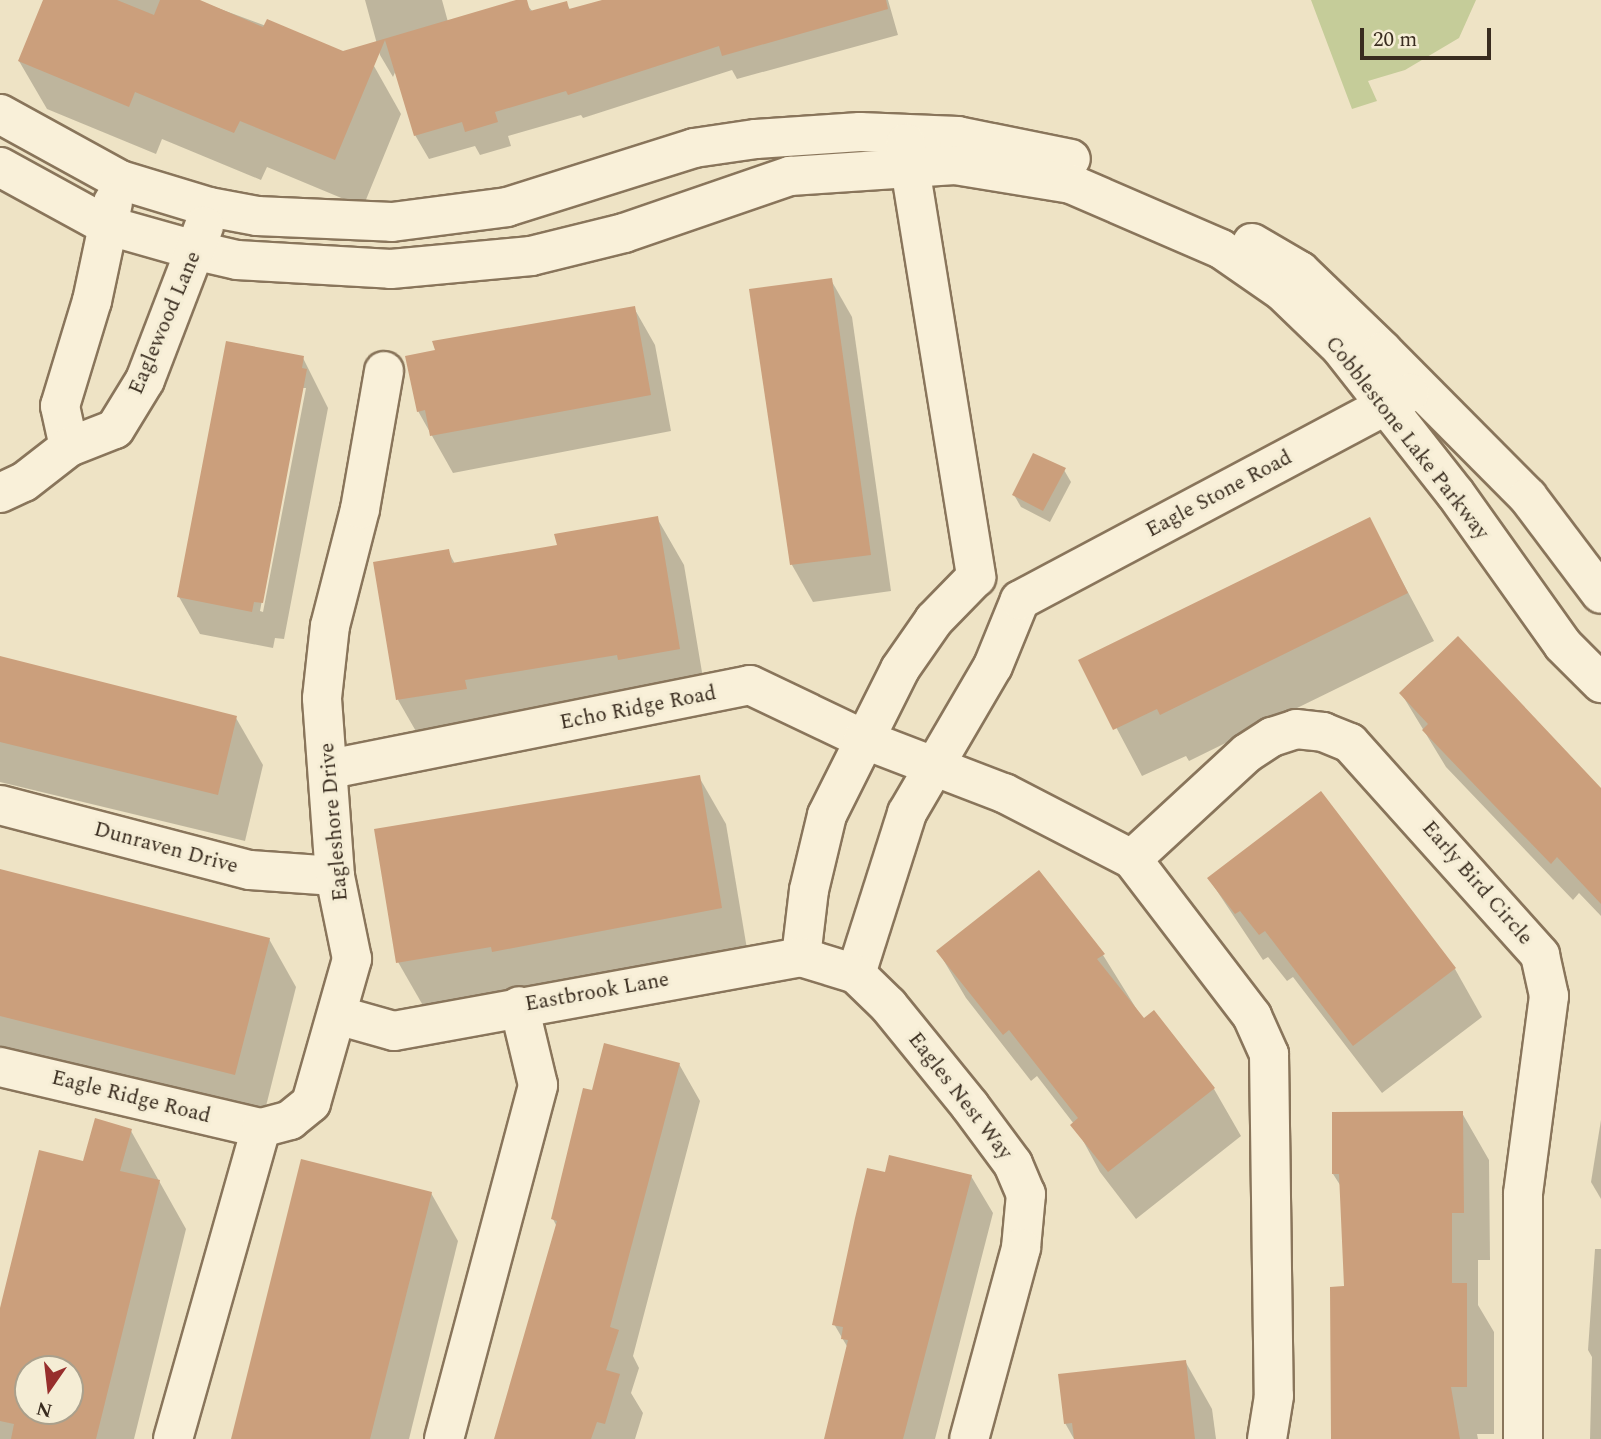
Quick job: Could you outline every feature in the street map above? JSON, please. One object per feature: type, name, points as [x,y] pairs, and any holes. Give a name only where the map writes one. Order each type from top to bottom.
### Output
[{"type":"street","name":"Cobblestone Lake Parkway","points":[[0,114],[120,180],[209,207],[257,216],[392,222],[518,204],[694,148],[786,136],[907,151]]},
{"type":"street","name":"Cobblestone Lake Parkway","points":[[0,167],[106,225],[198,251],[237,260],[391,269],[531,256],[624,233],[790,176],[969,137],[1081,161],[1163,195],[1300,271],[1402,396],[1563,645],[1601,683]]},
{"type":"street","points":[[907,151],[976,577]]},
{"type":"street","points":[[69,447],[60,406],[92,301],[106,225],[120,180]]},
{"type":"street","points":[[518,204],[531,256]]},
{"type":"street","name":"Eaglewood Lane","points":[[0,492],[24,482],[69,447],[114,429],[145,380],[198,251],[209,207]]},
{"type":"street","name":"Eagleshore Drive","points":[[261,1128],[290,1120],[311,1103],[352,959],[335,876],[330,769],[322,698],[330,626],[360,509],[384,371]]},
{"type":"street","name":"Cobblestone Lake Parkway","points":[[1402,396],[1528,497],[1601,594]]},
{"type":"street","name":"Eagle Stone Road","points":[[1020,600],[1402,396]]},
{"type":"street","points":[[856,974],[907,813],[993,666],[1020,600],[976,577]]},
{"type":"street","points":[[801,957],[809,890],[827,815],[900,669],[934,620],[976,577]]},
{"type":"street","name":"Echo Ridge Road","points":[[330,769],[750,685],[863,739],[933,765]]},
{"type":"street","name":"Early Bird Circle","points":[[1132,859],[1247,753],[1296,729],[1323,732],[1350,743],[1398,793],[1540,955],[1549,996],[1524,1194],[1523,1439]]},
{"type":"street","points":[[933,765],[1004,793],[1132,859],[1252,1016],[1269,1054],[1274,1396],[1267,1439]]},
{"type":"street","name":"Dunraven Drive","points":[[0,805],[250,870],[335,876]]},
{"type":"street","name":"Eastbrook Lane","points":[[337,1015],[394,1031],[519,1006],[801,957],[856,974]]},
{"type":"street","name":"Eagles Nest Way","points":[[856,974],[888,1005],[970,1106],[1013,1164],[1027,1194],[1021,1248],[969,1439]]},
{"type":"street","points":[[444,1439],[538,1085],[519,1006]]},
{"type":"street","name":"Eagle Ridge Road","points":[[0,1067],[261,1128]]},
{"type":"street","points":[[173,1439],[261,1128]]},
{"type":"green space","points":[[1311,0],[1476,0],[1459,38],[1405,70],[1368,81],[1377,101],[1352,109]]},
{"type":"building","points":[[43,0],[117,0],[154,15],[160,0],[200,0],[263,27],[267,19],[343,51],[516,0],[527,0],[530,11],[567,1],[569,9],[602,0],[886,0],[888,9],[722,56],[719,46],[568,95],[566,91],[495,112],[498,122],[465,132],[462,122],[414,136],[385,40],[335,160],[240,121],[234,133],[135,92],[129,107],[18,61]]},
{"type":"building","points":[[832,278],[871,555],[790,565],[749,289]]},
{"type":"building","points":[[635,306],[651,395],[430,436],[425,410],[417,412],[405,356],[435,350],[432,341]]},
{"type":"building","points":[[226,341],[304,356],[302,368],[307,369],[263,603],[254,602],[252,612],[177,597]]},
{"type":"building","points":[[1033,453],[1066,468],[1043,511],[1012,495]]},
{"type":"building","points":[[658,516],[680,649],[618,660],[617,655],[465,680],[467,689],[396,700],[373,562],[449,549],[452,563],[557,545],[554,534]]},
{"type":"building","points":[[1370,517],[1408,593],[1160,715],[1157,709],[1113,730],[1078,660]]},
{"type":"building","points":[[1458,636],[1601,788],[1601,904],[1557,857],[1551,864],[1422,730],[1428,724],[1399,693]]},
{"type":"building","points":[[0,656],[237,716],[218,795],[0,742]]},
{"type":"building","points":[[700,775],[722,908],[492,952],[491,947],[396,963],[374,829]]},
{"type":"building","points":[[1321,791],[1456,968],[1353,1046],[1265,931],[1259,935],[1240,911],[1235,914],[1207,878]]},
{"type":"building","points":[[0,869],[270,938],[235,1075],[0,1016]]},
{"type":"building","points":[[1039,870],[1105,954],[1097,959],[1144,1018],[1154,1010],[1215,1088],[1108,1172],[1070,1125],[1078,1118],[1009,1030],[1003,1035],[936,951]]},
{"type":"building","points":[[604,1043],[680,1063],[610,1327],[619,1330],[606,1370],[620,1374],[605,1424],[597,1422],[591,1439],[494,1439],[557,1221],[551,1219],[583,1088],[592,1090]]},
{"type":"building","points":[[1463,1111],[1464,1213],[1452,1213],[1452,1283],[1467,1283],[1467,1387],[1451,1387],[1460,1439],[1331,1439],[1330,1287],[1344,1286],[1339,1174],[1332,1174],[1332,1112]]},
{"type":"building","points":[[95,1118],[132,1129],[120,1171],[160,1180],[96,1439],[11,1439],[14,1424],[0,1421],[0,1308],[39,1150],[83,1161]]},
{"type":"building","points":[[889,1155],[972,1175],[903,1439],[824,1439],[848,1340],[841,1339],[843,1327],[832,1325],[855,1218],[867,1168],[885,1172]]},
{"type":"building","points":[[301,1159],[432,1192],[370,1439],[231,1439]]},
{"type":"building","points":[[1186,1360],[1195,1439],[1074,1439],[1072,1423],[1064,1424],[1058,1374]]}]
